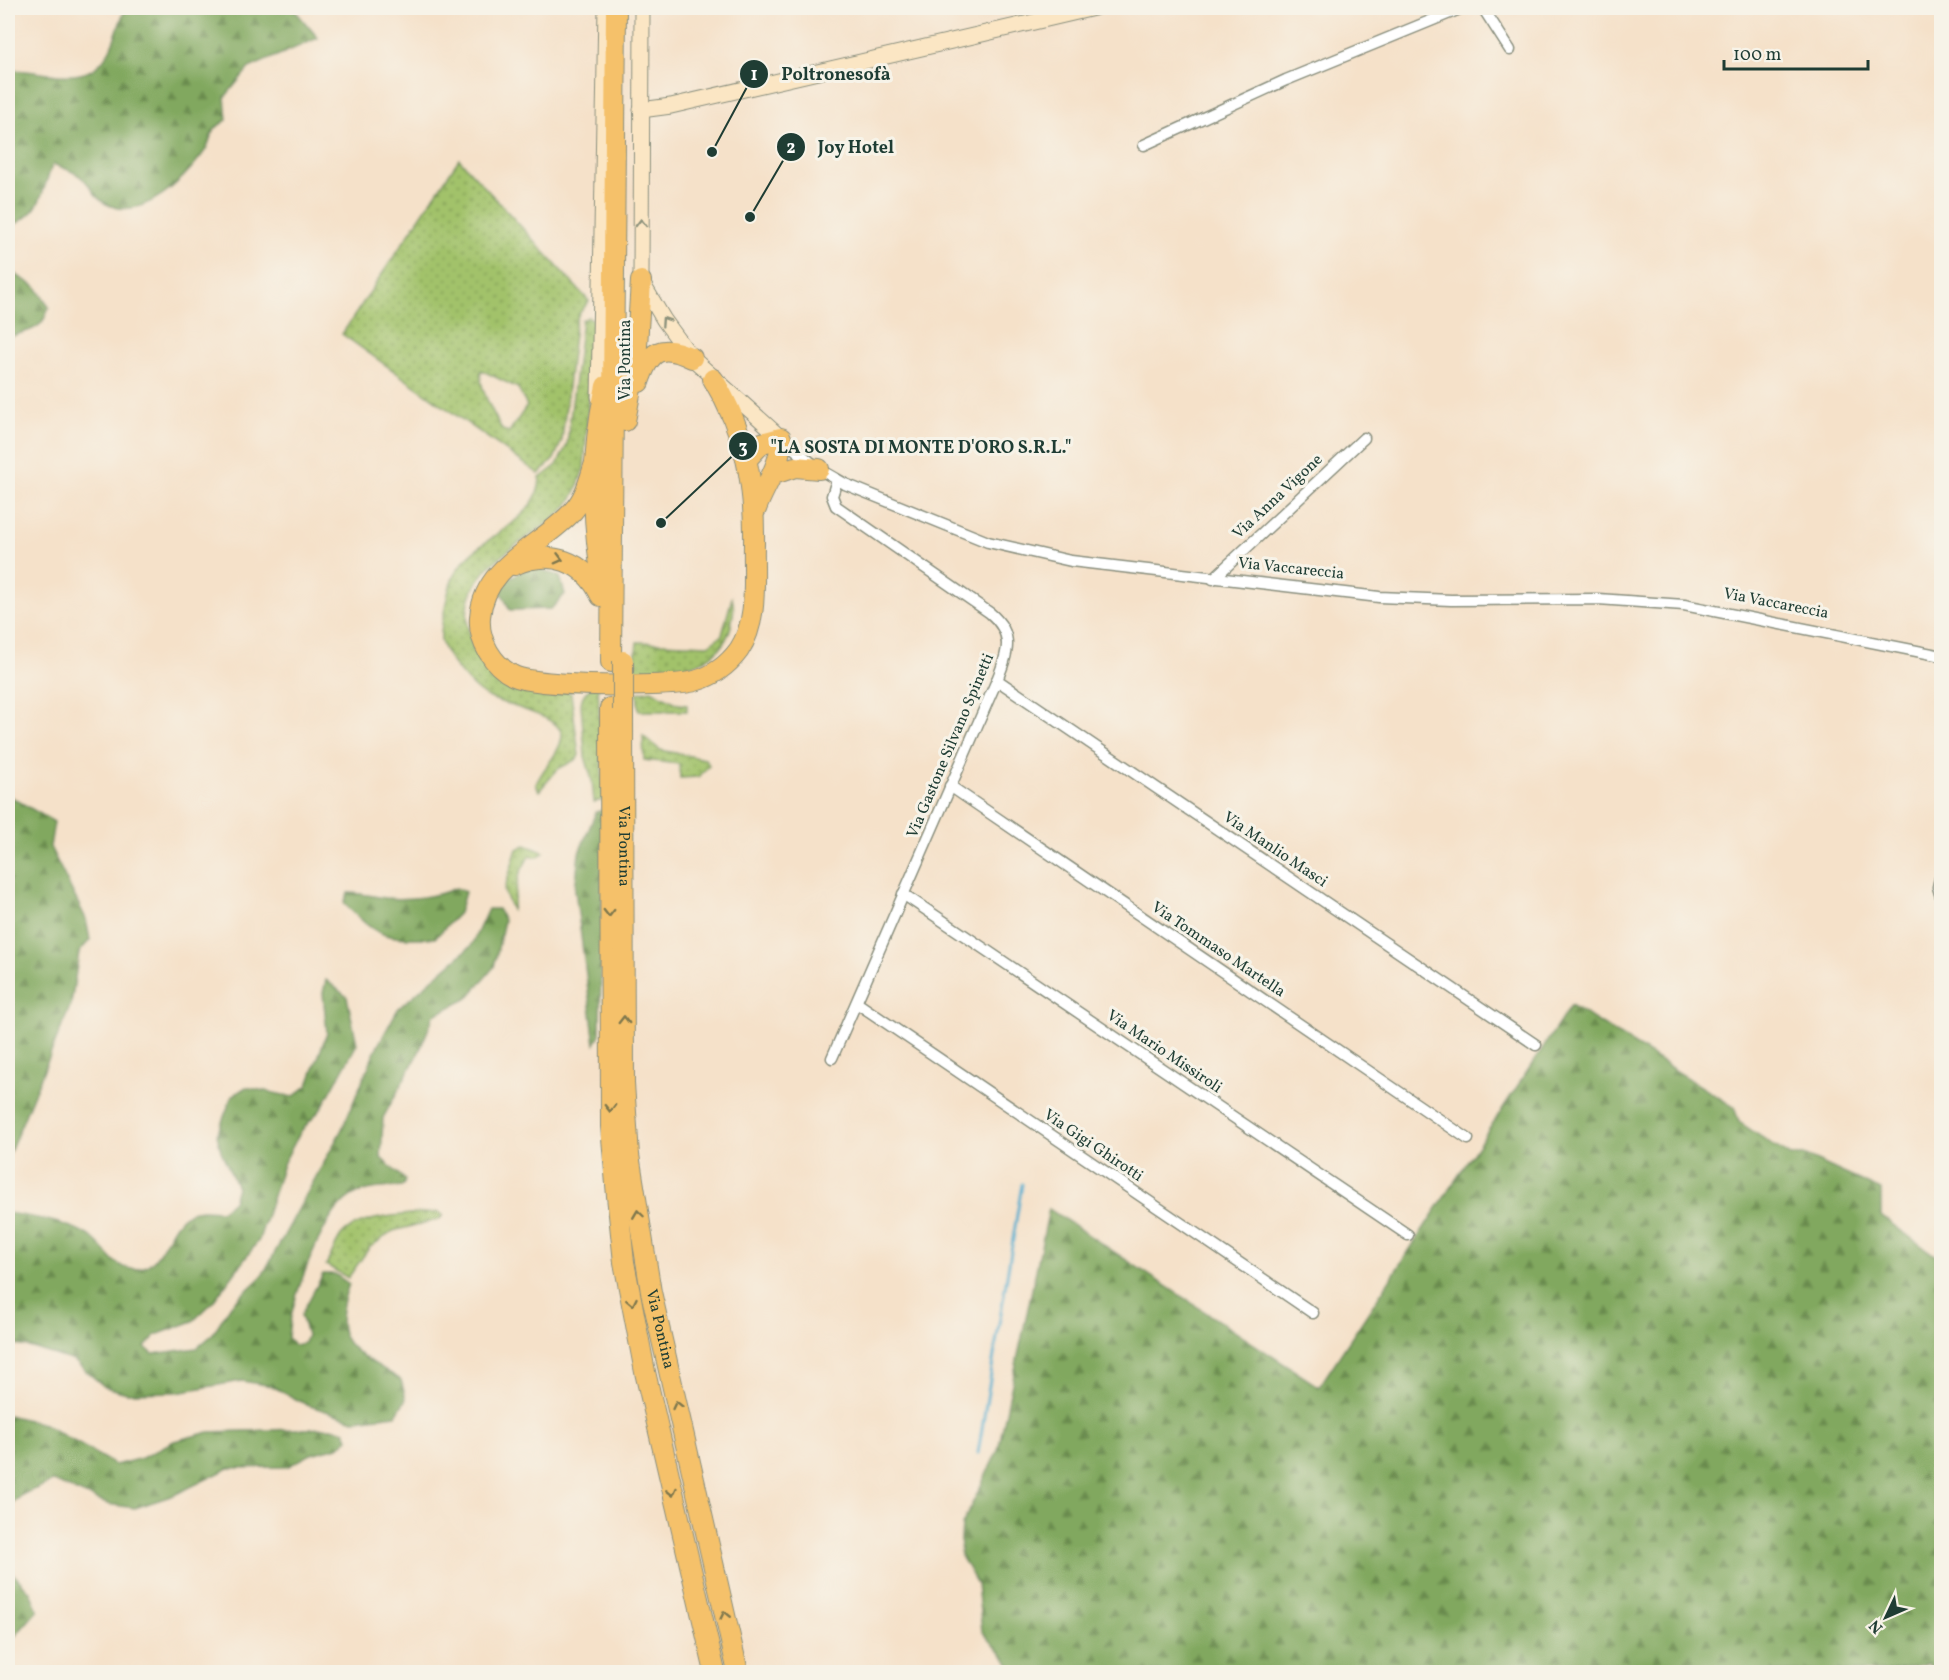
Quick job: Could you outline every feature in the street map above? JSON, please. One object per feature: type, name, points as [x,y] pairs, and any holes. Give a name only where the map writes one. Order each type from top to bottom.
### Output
[{"type":"highway","name":"Via Pontina","points":[[616,8],[614,349],[617,709],[624,1084],[629,1155],[651,1292],[738,1672]]},
{"type":"highway","name":"Via Pontina","points":[[617,662],[625,421],[628,8]]},
{"type":"highway","points":[[625,421],[636,362],[641,281]]},
{"type":"highway","points":[[614,349],[598,420],[594,466],[595,532],[605,604],[617,662]]},
{"type":"highway","points":[[625,421],[644,366],[651,356],[666,350],[692,358]]},
{"type":"highway","points":[[594,466],[585,491],[574,510],[503,570],[487,593],[480,622],[482,637],[491,655],[512,675],[544,683],[670,685],[693,682],[710,675],[726,665],[739,649],[748,632],[753,606],[755,512],[748,458],[735,419],[713,380]]},
{"type":"highway","points":[[748,458],[762,443],[781,438],[780,456],[774,474],[764,487],[755,512]]},
{"type":"highway","points":[[774,474],[795,466],[819,469]]},
{"type":"highway","points":[[503,570],[539,557],[560,558],[587,575],[605,604]]},
{"type":"highway","name":"Via Pontina","points":[[617,709],[610,1056],[611,1126],[617,1196],[624,1262],[645,1372],[715,1672]]},
{"type":"street","name":"Via Pontina","points":[[598,420],[602,359],[606,8]]},
{"type":"street","points":[[641,281],[642,8]]},
{"type":"street","points":[[641,110],[681,104],[1094,8]]},
{"type":"street","points":[[1144,145],[1286,80],[1462,8]]},
{"type":"street","points":[[1483,8],[1510,50]]},
{"type":"street","name":"Via Vaccareccia","points":[[641,281],[664,320],[692,358],[713,380],[819,469],[837,480],[977,538],[1023,552],[1101,566],[1409,599],[1583,599],[1684,605],[1941,656]]},
{"type":"street","name":"Via Anna Vigone","points":[[1213,579],[1364,438]]},
{"type":"street","name":"Via Gastone Silvano Spinetti","points":[[832,1058],[1009,648],[1006,633],[1000,624],[836,506],[832,496],[837,480]]},
{"type":"street","name":"Via Manlio Masci","points":[[997,680],[1536,1045]]},
{"type":"street","name":"Via Tommaso Martella","points":[[950,786],[1468,1139]]},
{"type":"street","points":[[1941,870],[1938,887],[1941,900]]},
{"type":"street","name":"Via Mario Missiroli","points":[[903,894],[1408,1235]]},
{"type":"street","name":"Via Gigi Ghirotti","points":[[857,1003],[1313,1313]]},
{"type":"green space","points":[[126,8],[293,8],[318,38],[249,68],[225,97],[227,120],[212,133],[206,149],[194,165],[162,195],[137,207],[124,209],[111,206],[101,200],[79,176],[53,164],[35,208],[29,215],[8,228],[8,70],[66,75],[92,70],[102,61],[111,47]]},
{"type":"green space","points":[[459,159],[589,301],[578,315],[575,325],[562,440],[554,459],[539,474],[342,334]],"holes":[[[481,370],[518,388],[527,406],[509,432],[502,430],[484,392],[480,376]]]},
{"type":"green space","points":[[8,270],[36,287],[49,307],[46,316],[38,326],[8,338]]},
{"type":"green space","points":[[588,317],[594,320],[584,468],[578,486],[573,497],[561,512],[495,561],[472,592],[467,611],[472,643],[479,658],[486,665],[505,674],[565,689],[571,694],[579,755],[577,759],[558,769],[539,791],[536,784],[558,750],[562,737],[560,730],[543,717],[486,696],[473,687],[447,655],[441,640],[441,628],[448,592],[460,566],[469,555],[508,526],[530,505],[537,493],[540,478],[557,465],[567,445],[582,320]]},
{"type":"green space","points":[[534,566],[560,577],[565,594],[551,609],[510,610],[500,590],[508,578]]},
{"type":"green space","points":[[732,598],[734,609],[731,626],[725,641],[716,652],[692,665],[678,669],[634,674],[637,642],[708,645],[722,635]]},
{"type":"green space","points":[[598,685],[603,800],[594,802],[592,780],[585,756],[581,704],[586,692]]},
{"type":"green space","points":[[651,690],[678,704],[687,705],[687,711],[639,711],[637,693]]},
{"type":"green space","points":[[643,736],[660,750],[705,759],[709,765],[699,777],[680,778],[679,764],[644,760]]},
{"type":"green space","points":[[8,795],[54,822],[50,847],[86,919],[90,940],[79,952],[71,1004],[8,1157]]},
{"type":"green space","points":[[603,810],[600,1034],[595,1044],[575,890],[579,853],[596,812]]},
{"type":"green space","points":[[525,845],[544,852],[538,857],[529,856],[519,875],[512,910],[504,891],[517,849]]},
{"type":"green space","points":[[456,888],[465,892],[459,913],[435,938],[405,938],[384,934],[366,924],[344,903],[348,893],[403,899],[431,896]]},
{"type":"green space","points":[[488,909],[498,909],[504,920],[494,967],[467,999],[434,1015],[419,1052],[383,1118],[381,1158],[405,1180],[403,1186],[358,1193],[346,1200],[336,1211],[326,1226],[308,1264],[290,1323],[288,1338],[294,1345],[304,1343],[307,1335],[301,1315],[323,1274],[335,1274],[349,1284],[341,1321],[343,1334],[358,1353],[401,1380],[406,1399],[396,1415],[354,1420],[307,1405],[272,1386],[242,1381],[177,1392],[127,1393],[105,1387],[74,1361],[29,1347],[8,1344],[8,1213],[72,1227],[91,1237],[114,1261],[125,1268],[143,1268],[151,1263],[181,1219],[196,1211],[221,1211],[233,1201],[237,1187],[221,1151],[217,1135],[232,1096],[246,1087],[293,1097],[308,1085],[327,1033],[323,993],[326,980],[347,997],[357,1044],[321,1109],[301,1131],[283,1164],[259,1240],[212,1303],[193,1321],[156,1335],[145,1347],[153,1354],[197,1348],[212,1335],[231,1305],[262,1276],[342,1129],[376,1049],[398,1009],[471,946]]},
{"type":"green space","points":[[1571,1005],[1734,1107],[1739,1122],[1790,1156],[1806,1156],[1881,1190],[1881,1216],[1941,1260],[1941,1672],[1931,1672],[1929,1663],[1885,1672],[1013,1672],[1007,1660],[982,1631],[977,1584],[960,1554],[962,1525],[998,1450],[1049,1209],[1319,1387]]},
{"type":"green space","points":[[438,1212],[443,1215],[440,1219],[393,1231],[369,1248],[348,1278],[326,1265],[341,1236],[349,1229],[386,1217]]},
{"type":"green space","points":[[8,1415],[44,1424],[115,1465],[142,1458],[174,1441],[209,1432],[331,1428],[345,1431],[348,1439],[338,1447],[311,1454],[287,1467],[229,1468],[174,1495],[135,1508],[107,1504],[53,1481],[24,1494],[8,1506]]},
{"type":"green space","points":[[8,1568],[30,1592],[38,1610],[8,1644]]},
{"type":"waterway","points":[[978,1453],[1022,1184]]},
{"type":"place","name":"Poltronesofà","points":[[712,152]]},
{"type":"place","name":"Joy Hotel","points":[[750,217]]},
{"type":"place","name":"\"LA SOSTA DI MONTE D'ORO S.R.L.\"","points":[[661,523]]}]
